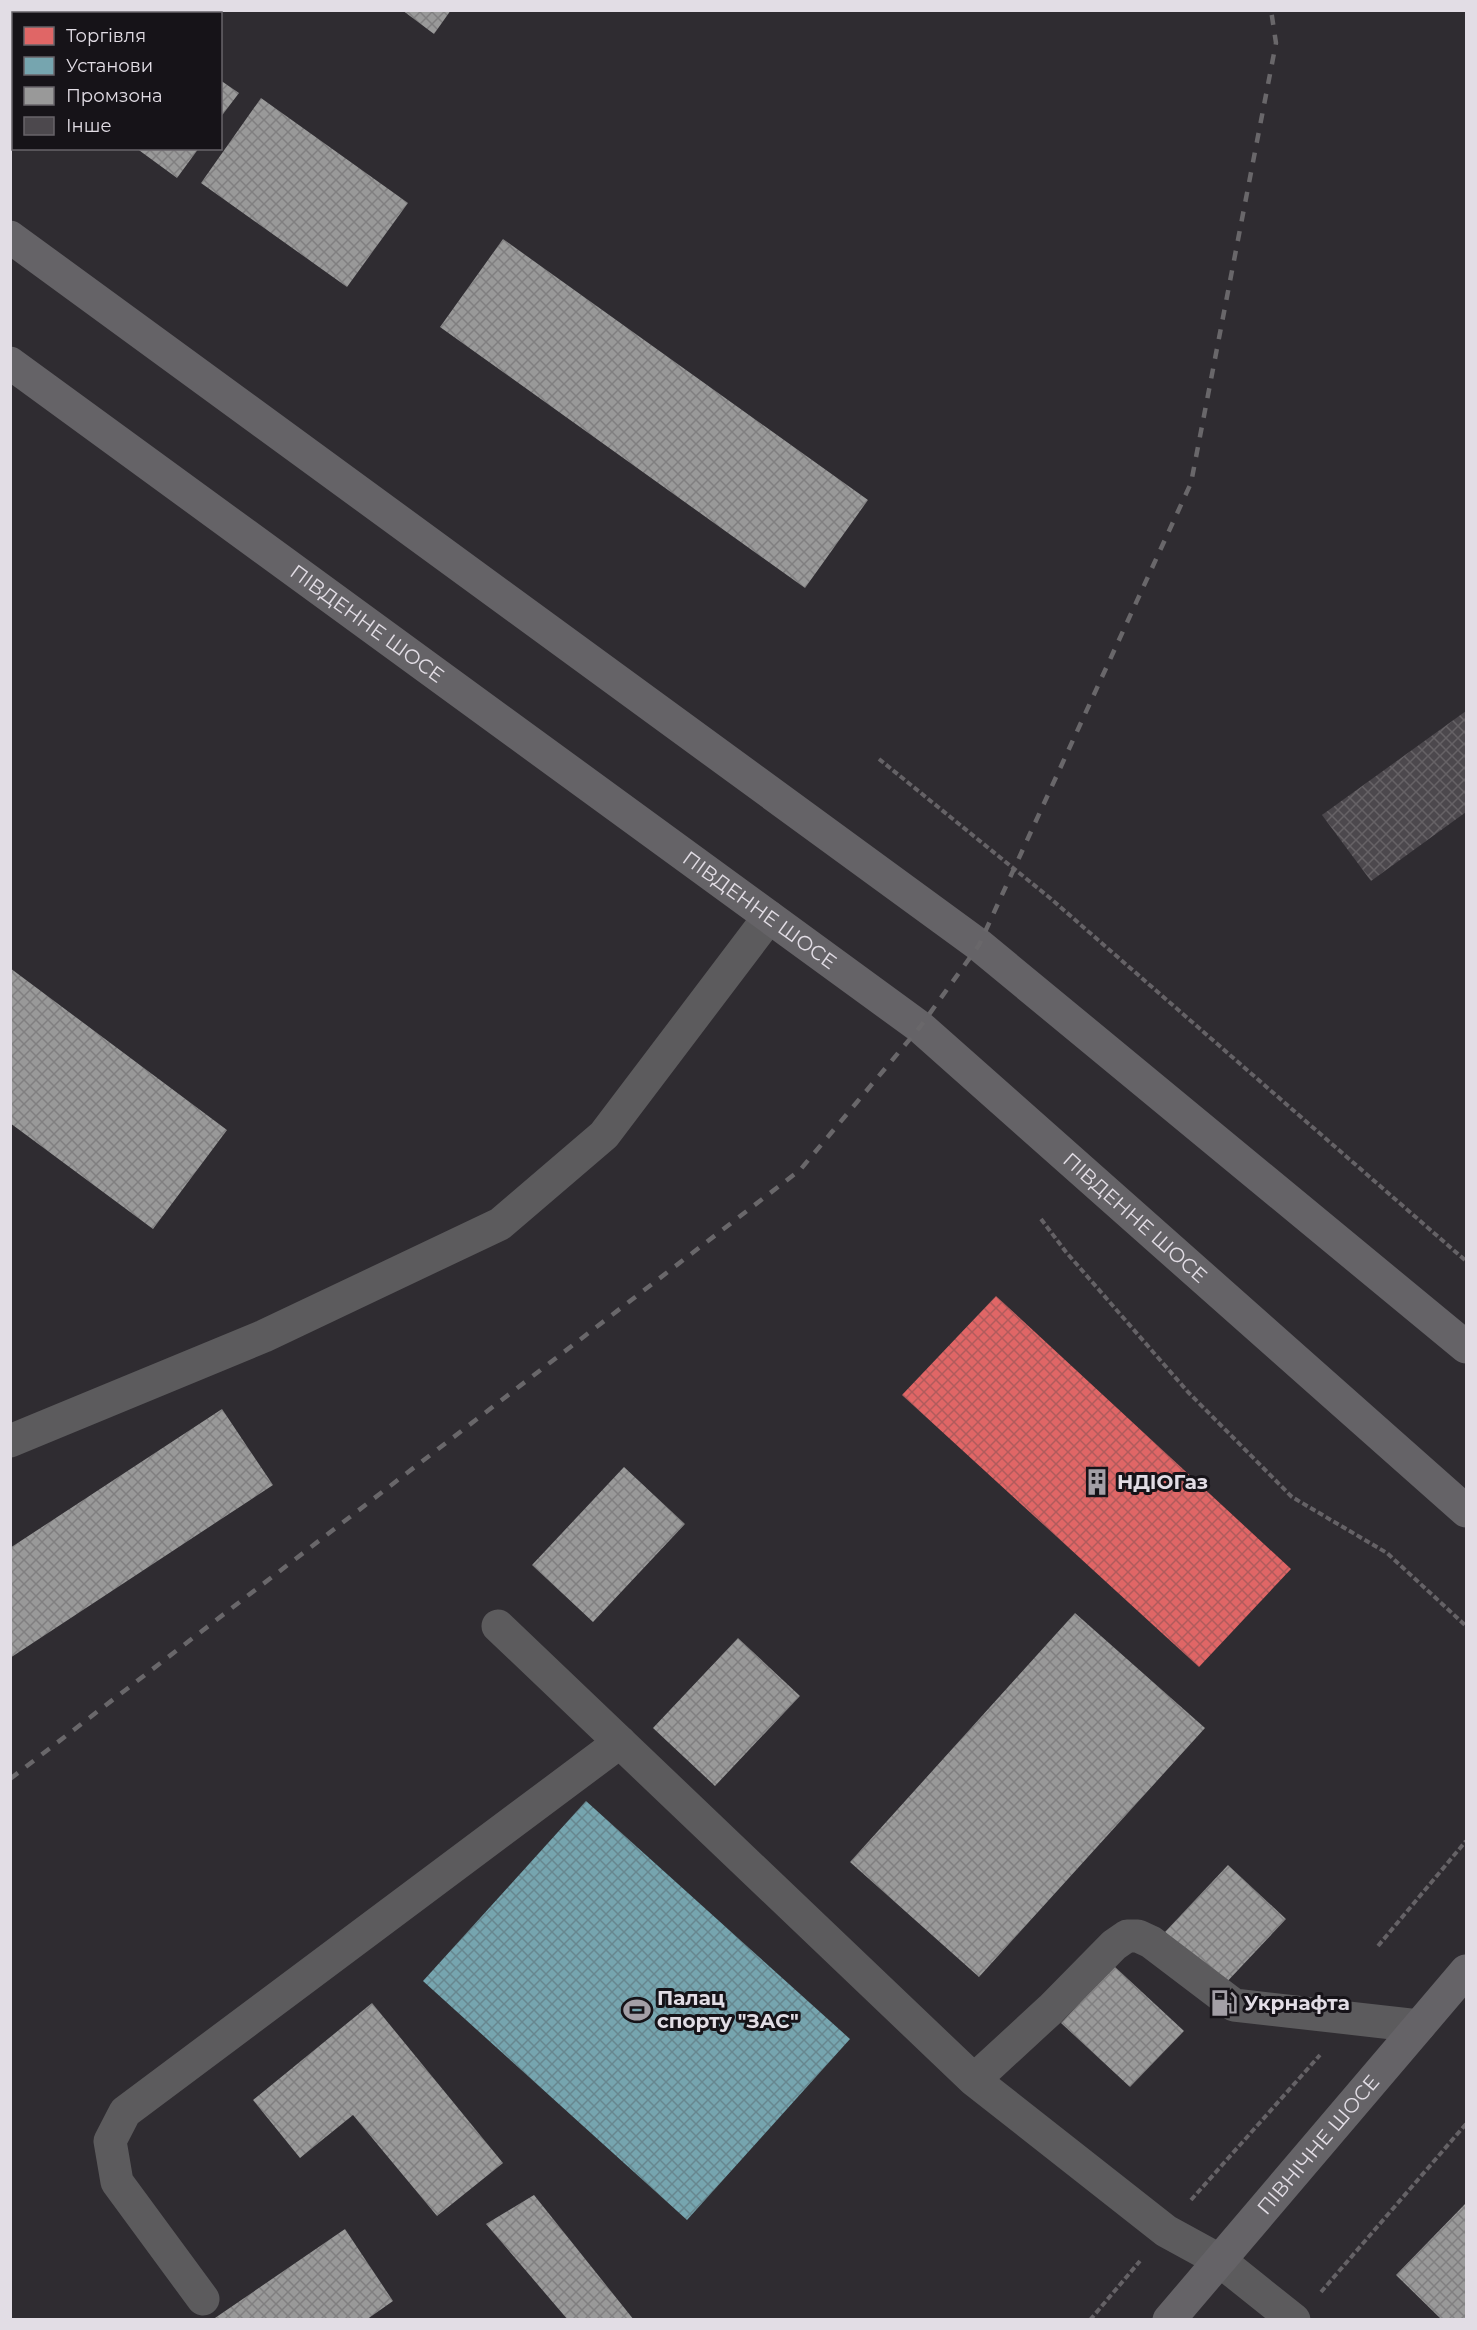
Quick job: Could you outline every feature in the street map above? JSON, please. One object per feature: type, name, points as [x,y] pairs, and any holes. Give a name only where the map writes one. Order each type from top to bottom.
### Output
[{"type":"main road","points":[[10,237],[979,945],[1467,1347]]},
{"type":"main road","name":"ПІВДЕННЕ ШОСЕ","points":[[10,363],[920,1027],[1467,1511]]},
{"type":"main road","name":"ПІВНІЧНЕ ШОСЕ","points":[[1169,2319],[1467,1971]]},
{"type":"street","points":[[10,1441],[264,1336],[500,1224],[604,1135],[769,917]]},
{"type":"street","points":[[498,1626],[974,2080],[1166,2231],[1219,2260],[1294,2319]]},
{"type":"street","points":[[203,2299],[117,2182],[110,2141],[125,2112],[620,1742]]},
{"type":"street","points":[[974,2080],[1051,2009],[1114,1945],[1127,1936],[1138,1936],[1151,1942],[1234,2005],[1419,2026]]},
{"type":"path","points":[[879,759],[1050,898],[1467,1261]]},
{"type":"path","points":[[1041,1219],[1066,1252],[1188,1392],[1293,1497],[1387,1553],[1467,1626]]},
{"type":"path","points":[[1378,1946],[1467,1840]]},
{"type":"path","points":[[1193,2198],[1328,2046]]},
{"type":"path","points":[[1334,2276],[1467,2124]]},
{"type":"building: Торгівля","name":"НДІОГаз","points":[[996,1296],[1291,1569],[1199,1667],[902,1395]]},
{"type":"building: Установи","name":"Палац спорту \"ЗАС\"","points":[[586,1801],[850,2039],[687,2220],[423,1981]]},
{"type":"building: Промзона","points":[[10,10],[31,10],[30,12],[12,12],[12,36],[10,38]]},
{"type":"building: Промзона","points":[[97,10],[124,10],[126,12],[96,12]]},
{"type":"building: Промзона","points":[[402,10],[451,10],[434,34]]},
{"type":"building: Промзона","points":[[222,81],[239,93],[222,115]]},
{"type":"building: Промзона","points":[[261,98],[408,203],[347,287],[201,183]]},
{"type":"building: Промзона","points":[[139,150],[198,150],[177,178]]},
{"type":"building: Промзона","points":[[503,239],[868,500],[805,588],[440,327]]},
{"type":"building: Промзона","points":[[10,968],[227,1130],[153,1229],[10,1123]]},
{"type":"building: Промзона","points":[[222,1409],[273,1485],[10,1658],[10,1548]]},
{"type":"building: Промзона","points":[[624,1467],[685,1524],[593,1622],[532,1565]]},
{"type":"building: Промзона","points":[[1075,1613],[1205,1728],[979,1977],[850,1862]]},
{"type":"building: Промзона","points":[[738,1638],[800,1696],[715,1786],[653,1728]]},
{"type":"building: Промзона","points":[[1228,1865],[1286,1919],[1223,1986],[1165,1932]]},
{"type":"building: Промзона","points":[[1114,1966],[1184,2031],[1130,2087],[1061,2023]]},
{"type":"building: Промзона","points":[[372,2003],[503,2163],[437,2216],[353,2115],[300,2158],[253,2100]]},
{"type":"building: Промзона","points":[[534,2195],[634,2320],[568,2320],[486,2224]]},
{"type":"building: Промзона","points":[[1466,2203],[1466,2320],[1442,2320],[1396,2275]]},
{"type":"building: Промзона","points":[[345,2229],[393,2301],[366,2320],[212,2320]]},
{"type":"building: Інше","points":[[1466,711],[1466,812],[1371,881],[1322,815]]},
{"type":"railway","points":[[10,1779],[800,1170],[920,1027],[979,945],[1191,483],[1276,43],[1271,10]]},
{"type":"place","name":"НДІОГаз","points":[[1097,1482]]},
{"type":"place","name":"Укрнафта","points":[[1224,2003]]},
{"type":"place","name":"Палац спорту \"ЗАС\"","points":[[637,2010]]}]
